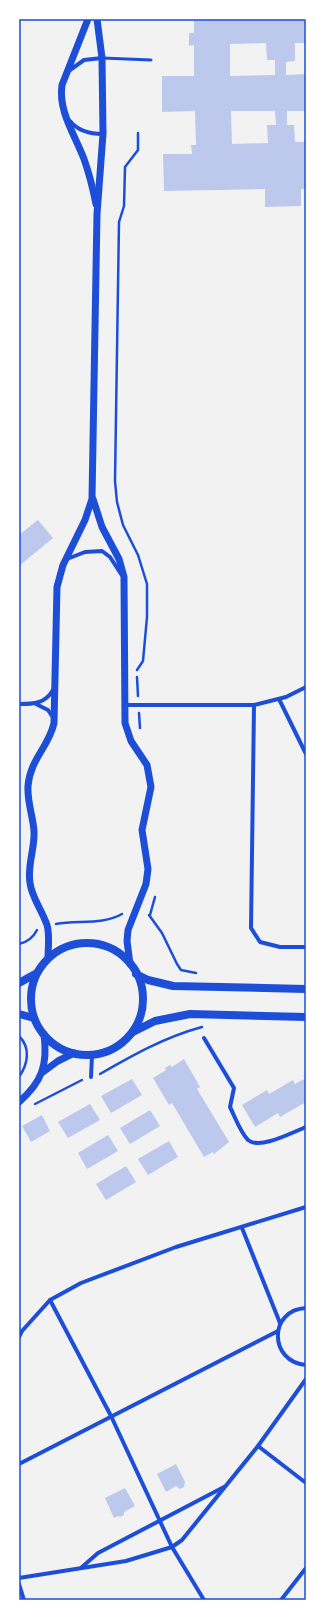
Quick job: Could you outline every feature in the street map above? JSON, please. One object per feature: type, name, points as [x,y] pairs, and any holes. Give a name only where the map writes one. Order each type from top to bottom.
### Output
[{"type":"main road","points":[[132,1032],[141,1013],[143,1001],[142,989],[130,964],[113,949],[96,944],[79,943],[62,948],[48,958],[37,973],[32,987],[31,1000],[34,1018],[44,1034],[57,1046],[74,1053],[92,1055],[110,1050],[119,1045],[132,1032],[154,1021],[190,1014],[306,1017]]},
{"type":"main road","points":[[19,983],[37,973]]},
{"type":"main road","points":[[136,974],[148,980],[173,986],[306,989]]},
{"type":"main road","points":[[19,1014],[34,1018]]},
{"type":"street","points":[[88,19],[60,94],[63,110],[84,160],[98,214]]},
{"type":"street","points":[[48,958],[47,926],[37,905],[30,882],[29,870],[34,832],[28,798],[28,786],[32,765],[49,740],[54,723],[56,598],[60,576],[65,560],[85,520],[92,499],[98,214],[103,134],[102,58],[97,19]]},
{"type":"street","points":[[67,73],[84,60],[102,58]]},
{"type":"street","points":[[63,110],[70,121],[79,129],[91,133],[103,134]]},
{"type":"street","points":[[92,499],[102,527],[119,559],[126,585],[126,730],[147,765],[151,787],[142,830],[148,869],[146,884],[131,920],[127,941],[130,964]]},
{"type":"street","points":[[65,560],[85,552],[102,551],[115,564],[126,585]]},
{"type":"street","points":[[19,704],[36,704],[48,698],[55,685]]},
{"type":"street","points":[[125,705],[254,705],[279,699],[306,687]]},
{"type":"street","points":[[279,699],[306,754]]},
{"type":"street","points":[[36,704],[48,710],[54,723]]},
{"type":"street","points":[[254,705],[251,928],[260,942],[280,947],[306,947]]},
{"type":"street","points":[[43,1072],[45,1053],[44,1034]]},
{"type":"street","points":[[204,1038],[234,1088],[230,1107],[247,1139],[258,1143],[267,1142],[306,1126]]},
{"type":"street","points":[[19,1102],[29,1094],[43,1072],[58,1061],[74,1053]]},
{"type":"street","points":[[91,1077],[92,1055]]},
{"type":"street","points":[[19,1337],[22,1331],[50,1300],[81,1283],[169,1250],[242,1228],[306,1206]]},
{"type":"street","points":[[242,1228],[280,1323]]},
{"type":"street","points":[[50,1300],[111,1416],[172,1547],[204,1600]]},
{"type":"street","points":[[306,1308],[297,1309],[289,1313],[280,1323],[278,1331],[278,1344],[283,1354],[294,1363],[306,1365]]},
{"type":"street","points":[[19,1464],[278,1331]]},
{"type":"street","points":[[19,1578],[126,1561],[172,1547],[182,1540],[258,1446],[306,1379]]},
{"type":"street","points":[[258,1446],[306,1483]]},
{"type":"street","points":[[81,1567],[98,1553],[226,1486]]},
{"type":"street","points":[[281,1600],[306,1568]]},
{"type":"street","points":[[19,1584],[24,1600]]},
{"type":"lane","points":[[102,58],[151,60]]},
{"type":"path","points":[[138,133],[138,150],[125,167],[124,206],[119,222],[115,481],[117,502],[124,524],[138,555],[147,584]]},
{"type":"path","points":[[19,944],[26,942],[34,936],[37,929],[47,926],[71,921],[112,920],[128,910],[136,910],[150,916],[162,934],[181,970],[199,974]]},
{"type":"path","points":[[31,1106],[72,1084],[91,1077],[159,1042],[209,1025]]},
{"type":"path","points":[[19,1036],[27,1052],[27,1060],[19,1076]]},
{"type":"building","points":[[194,19],[306,19],[306,43],[295,43],[295,61],[286,62],[286,75],[306,74],[306,111],[287,111],[287,125],[294,125],[295,142],[306,142],[306,189],[301,189],[301,206],[265,207],[265,189],[164,191],[163,154],[192,154],[191,145],[196,145],[195,111],[162,112],[162,76],[194,76],[194,45],[189,46],[189,33],[194,33]],"holes":[[[266,43],[267,60],[275,60],[275,75],[230,76],[230,44]],[[231,111],[275,111],[276,125],[267,125],[268,143],[232,144]]]},
{"type":"building","points":[[38,520],[53,538],[19,566],[19,535]]},
{"type":"building","points":[[184,1059],[200,1087],[197,1089],[229,1142],[214,1154],[213,1152],[204,1157],[172,1103],[169,1105],[153,1078],[166,1070],[165,1068],[170,1065],[172,1067]]},
{"type":"building","points":[[306,1078],[306,1102],[280,1117],[278,1113],[255,1127],[242,1105],[267,1090],[269,1094],[293,1080],[295,1084]]},
{"type":"building","points":[[132,1079],[142,1095],[111,1113],[101,1096]]},
{"type":"building","points":[[90,1104],[100,1120],[68,1138],[58,1122]]},
{"type":"building","points":[[150,1110],[160,1126],[130,1144],[120,1128]]},
{"type":"building","points":[[42,1115],[50,1131],[31,1142],[22,1126]]},
{"type":"building","points":[[108,1135],[118,1151],[87,1169],[78,1153]]},
{"type":"building","points":[[169,1141],[178,1157],[148,1175],[138,1159]]},
{"type":"building","points":[[126,1166],[136,1182],[106,1200],[96,1184]]},
{"type":"building","points":[[176,1464],[185,1482],[184,1487],[180,1489],[176,1486],[166,1492],[157,1474]]},
{"type":"building","points":[[125,1488],[135,1506],[124,1512],[124,1515],[114,1518],[105,1498]]}]
